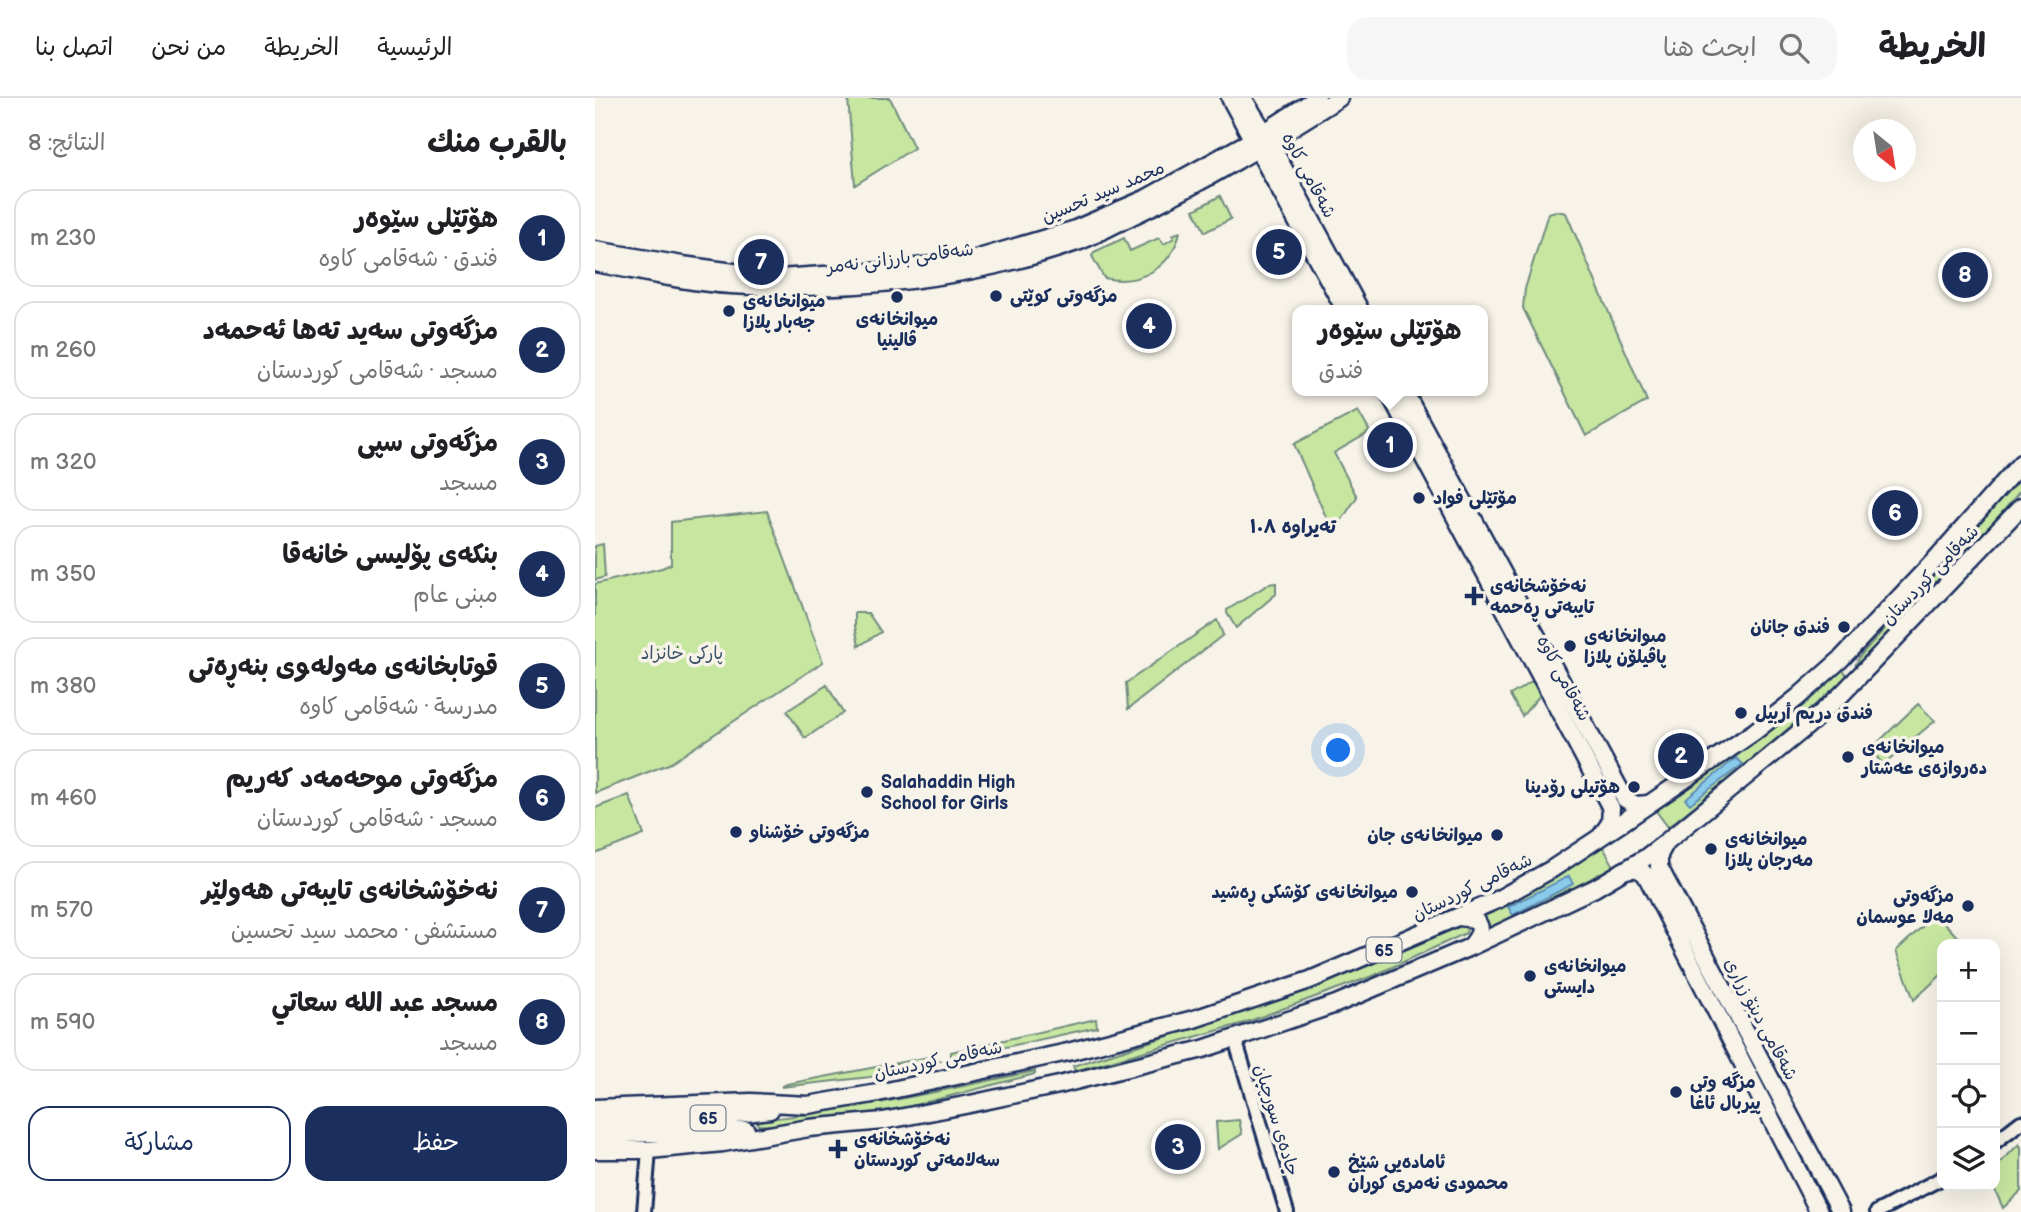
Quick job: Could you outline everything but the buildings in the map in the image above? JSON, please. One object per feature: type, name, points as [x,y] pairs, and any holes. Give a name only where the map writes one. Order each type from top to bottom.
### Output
[{"type":"main road","points":[[1230,98],[1262,141]]},
{"type":"main road","points":[[1243,98],[1262,141]]},
{"type":"main road","name":"محمد سید تحسین","points":[[595,250],[778,278],[885,271],[972,260],[1073,230],[1145,199],[1262,141],[1317,98]]},
{"type":"main road","name":"شەقامی بارزانی نەمر","points":[[595,264],[729,285],[821,287],[949,275],[1008,262],[1082,240],[1175,196],[1262,141],[1339,98]]},
{"type":"main road","name":"شەقامی کاوە","points":[[1262,141],[1344,299]]},
{"type":"main road","name":"شەقامی کاوە","points":[[1391,396],[1617,796]]},
{"type":"main road","name":"شەقامی کاوە","points":[[1407,396],[1617,796]]},
{"type":"main road","name":"شەقامی کوردستان","points":[[602,1129],[808,1105],[878,1093],[1068,1052],[1194,1019],[1310,980],[1511,893],[1649,804],[1754,732],[1797,698],[1840,660],[1935,560],[2021,463]]},
{"type":"main road","name":"شەقامی کوردستان","points":[[595,1150],[649,1150],[723,1143],[809,1128],[883,1121],[1151,1063],[1235,1039],[1336,1004],[1470,947],[1595,888],[1666,842],[1806,727],[1858,678],[2021,507]]},
{"type":"main road","points":[[1840,660],[1858,678]]},
{"type":"main road","points":[[1617,796],[1636,805],[1649,804]]},
{"type":"main road","name":"شەقامی کاوە","points":[[1601,836],[1610,823],[1611,808],[1617,796]]},
{"type":"main road","name":"شەقامی دینۆ زراری","points":[[1666,842],[1658,861],[1657,879],[1819,1212]]},
{"type":"main road","points":[[1623,871],[1632,868],[1642,870],[1657,879]]},
{"type":"main road","name":"شەقامی دینۆ زراری","points":[[1657,879],[1841,1212]]},
{"type":"main road","points":[[1459,917],[1472,918],[1480,928],[1479,935],[1470,947]]},
{"type":"main road","name":"شەقامی کوردستان","points":[[595,1108],[751,1102],[808,1105]]},
{"type":"main road","name":"شەقامی کوردستان","points":[[602,1129],[809,1128]]},
{"type":"street","name":"جادەی سورچیان","points":[[1235,1039],[1287,1212]]},
{"type":"street","points":[[2000,1138],[2021,1122]]},
{"type":"street","points":[[644,1212],[649,1150]]},
{"type":"street","points":[[1877,1212],[1937,1181]]},
{"type":"green space","points":[[848,98],[890,98],[914,148],[855,185]]},
{"type":"green space","points":[[1220,196],[1231,219],[1205,232],[1194,210]]},
{"type":"green space","points":[[1548,213],[1566,213],[1647,401],[1586,436],[1523,308],[1525,289]]},
{"type":"green space","points":[[1180,232],[1170,256],[1162,264],[1152,272],[1130,279],[1104,278],[1092,256],[1094,252],[1124,238],[1130,251],[1159,238],[1164,244],[1174,238],[1172,235]]},
{"type":"green space","points":[[1358,411],[1369,430],[1368,433],[1334,453],[1357,497],[1333,533],[1294,444]]},
{"type":"green space","points":[[2021,474],[2021,490],[1990,527],[1921,599],[1875,653],[1856,664],[1859,657]]},
{"type":"green space","name":"پارکی خانزاد","points":[[767,511],[823,662],[671,763],[595,793],[595,584],[671,564],[671,522]]},
{"type":"green space","points":[[603,544],[605,577],[595,580],[595,546]]},
{"type":"green space","points":[[1276,583],[1276,594],[1236,628],[1227,610],[1269,584]]},
{"type":"green space","points":[[855,613],[868,613],[881,632],[859,646],[855,626]]},
{"type":"green space","points":[[1217,620],[1223,635],[1128,709],[1126,683]]},
{"type":"green space","points":[[1841,668],[1848,676],[1756,757],[1668,827],[1656,811],[1746,747]]},
{"type":"green space","points":[[1535,680],[1542,693],[1522,716],[1510,695]]},
{"type":"green space","points":[[827,685],[843,713],[805,738],[787,711]]},
{"type":"green space","points":[[1918,704],[1935,721],[1908,743],[1902,739],[1907,744],[1884,765],[1870,750]]},
{"type":"green space","points":[[629,795],[644,835],[595,854],[595,808]]},
{"type":"green space","points":[[1603,847],[1614,866],[1546,903],[1484,931],[1477,919]]},
{"type":"green space","points":[[1936,914],[1959,939],[1937,939],[1937,979],[1914,1000],[1896,951]]},
{"type":"green space","points":[[1463,925],[1467,928],[1466,933],[1375,975],[1244,1023],[1075,1071],[1073,1066],[1241,1013],[1370,965]]},
{"type":"green space","points":[[1096,1019],[1097,1027],[951,1059],[951,1052]]},
{"type":"green space","points":[[934,1056],[941,1061],[870,1077],[781,1087],[787,1084]]},
{"type":"green space","points":[[1035,1071],[1035,1074],[904,1108],[788,1126],[758,1125],[756,1120],[861,1106]]},
{"type":"green space","points":[[1239,1120],[1242,1134],[1218,1149],[1216,1122]]},
{"type":"green space","points":[[2019,1144],[2021,1191],[2003,1208],[1995,1191],[2000,1191],[2000,1163]]},
{"type":"water","points":[[1736,758],[1743,764],[1690,804],[1685,799]]},
{"type":"water","points":[[1569,876],[1573,884],[1513,915],[1508,907]]},
{"type":"place","name":"قوتابخانەی مەولەوی بنەڕەتی","points":[[1279,252]]},
{"type":"place","name":"نەخۆشخانەی تایبەتی هەولێر","points":[[761,262]]},
{"type":"place","name":"مسجد عبد الله سعاتي","points":[[1965,275]]},
{"type":"place","name":"مزگەوتی کوێتی","points":[[996,296]]},
{"type":"place","name":"میوانخانەی ڤالینیا","points":[[897,297]]},
{"type":"place","name":"میوانخانەی جەبار پلازا","points":[[729,311]]},
{"type":"place","name":"بنکەی پۆلیسی خانەقا","points":[[1149,326]]},
{"type":"place","name":"هۆتێلی سێوەر","points":[[1390,445]]},
{"type":"place","name":"مۆتێلی فواد","points":[[1419,498]]},
{"type":"place","name":"مزگەوتی موحەمەد کەریم","points":[[1895,513]]},
{"type":"place","name":"نەخۆشخانەی تایبەتی ڕەحمە","points":[[1474,596]]},
{"type":"place","name":"فندق جانان","points":[[1844,627]]},
{"type":"place","name":"میوانخانەی پاڤیلۆن پلازا","points":[[1570,646]]},
{"type":"place","name":"فندق دريم أربيل","points":[[1741,713]]},
{"type":"place","name":"مزگەوتی سەید تەها ئەحمەد","points":[[1681,756]]},
{"type":"place","name":"میوانخانەی دەروازەی عەشتار","points":[[1848,757]]},
{"type":"place","name":"هۆتیلی رۆدینا","points":[[1634,787]]},
{"type":"place","name":"Salahaddin High School for Girls","points":[[867,792]]},
{"type":"place","name":"مزگەوتی خۆشناو","points":[[736,832]]},
{"type":"place","name":"میوانخانەی جان","points":[[1497,835]]},
{"type":"place","name":"میوانخانەی مەرجان پلازا","points":[[1711,849]]},
{"type":"place","name":"میوانخانەی کۆشکی ڕەشید","points":[[1412,892]]},
{"type":"place","name":"مزگەوتی مەلا عوسمان","points":[[1968,906]]},
{"type":"place","name":"میوانخانەی دایستی","points":[[1530,976]]},
{"type":"place","name":"مزگه وتى پيربال ئاغا","points":[[1676,1092]]},
{"type":"place","name":"مزگەوتی سپی","points":[[1178,1147]]},
{"type":"place","name":"نەخۆشخانەی سەلامەتی کوردستان","points":[[838,1149]]},
{"type":"place","name":"ئامادەیی شێخ محمودی نەمری کوران","points":[[1334,1172]]},
{"type":"district","name":"تەیراوە ١٠٨","points":[[1293,526]]}]
